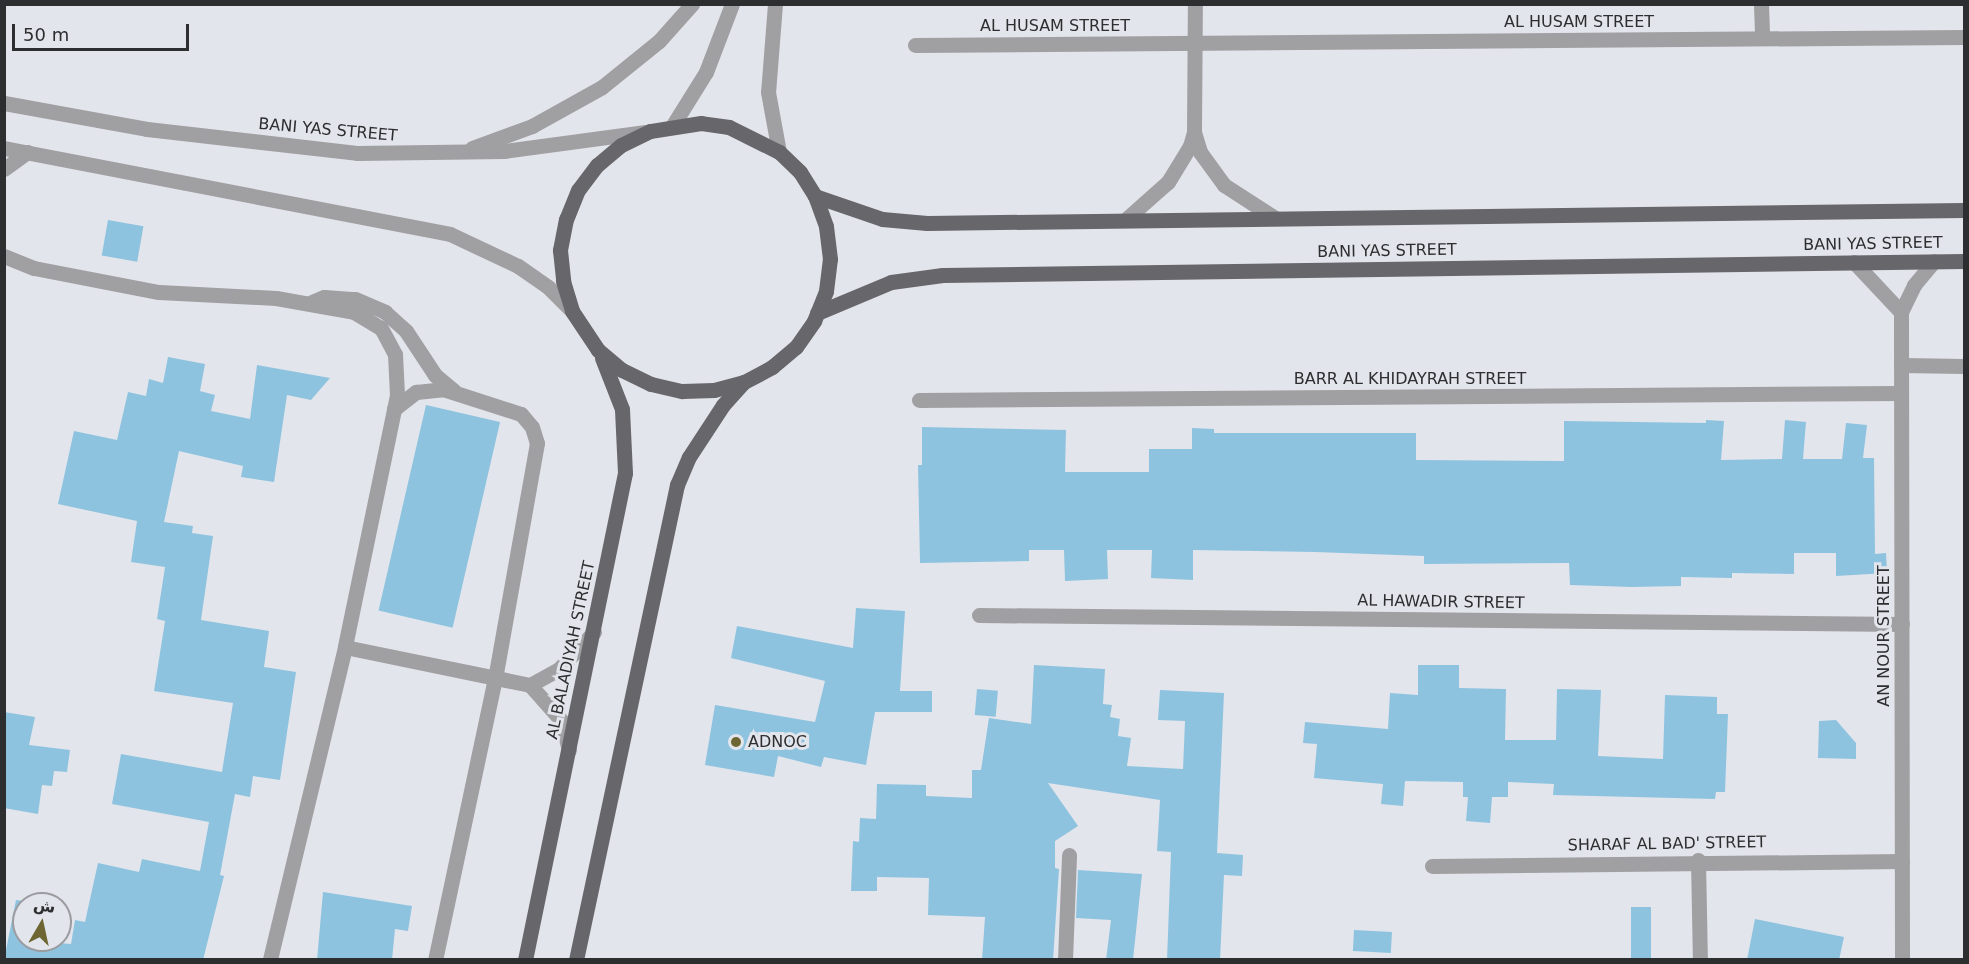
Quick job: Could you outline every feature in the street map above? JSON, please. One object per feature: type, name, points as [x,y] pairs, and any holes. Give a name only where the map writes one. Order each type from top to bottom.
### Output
[{"type":"main road","points":[[673,125],[729,128],[779,152],[800,172],[815,196],[826,226],[830,259],[826,291],[817,313],[796,347],[772,368],[744,382],[714,390],[682,391],[651,384],[622,370],[598,350],[572,311],[563,281],[561,250],[570,209],[578,190],[597,165],[621,145],[650,131],[673,125]]},
{"type":"main road","name":"BANI YAS STREET","points":[[815,196],[859,213],[904,222],[1965,210]]},
{"type":"main road","name":"BANI YAS STREET","points":[[817,313],[891,282],[943,275],[1965,261]]},
{"type":"main road","name":"AL BALADIYAH STREET","points":[[525,960],[626,473],[626,441],[613,378],[598,350]]},
{"type":"main road","points":[[576,960],[675,495],[705,430],[744,382]]},
{"type":"street","points":[[455,154],[532,126],[602,87],[659,41],[692,4]]},
{"type":"street","points":[[673,125],[706,72],[732,4]]},
{"type":"street","points":[[775,4],[768,92],[779,152]]},
{"type":"street","points":[[1196,4],[1194,132],[1200,152],[1224,185],[1275,218]]},
{"type":"street","points":[[1761,4],[1762,39]]},
{"type":"street","name":"AL HUSAM STREET","points":[[915,45],[1965,37]]},
{"type":"street","name":"BANI YAS STREET","points":[[4,103],[147,129],[308,150],[455,154],[553,147],[650,131]]},
{"type":"street","points":[[1125,220],[1168,182],[1185,158],[1194,132]]},
{"type":"street","points":[[4,148],[450,234],[518,266],[548,287],[572,311]]},
{"type":"street","points":[[4,169],[27,152]]},
{"type":"street","points":[[4,256],[34,268],[159,292],[309,303],[354,312],[368,319],[389,337],[398,368],[394,409],[345,648],[270,960]]},
{"type":"street","name":"AN NOUR STREET","points":[[1902,960],[1901,312],[1914,285],[1934,261]]},
{"type":"street","points":[[1854,262],[1901,312]]},
{"type":"street","points":[[309,303],[340,297],[385,312],[406,331],[435,375],[457,393]]},
{"type":"street","points":[[1901,365],[1965,366]]},
{"type":"street","points":[[394,409],[404,399],[423,390],[457,393],[521,414],[532,427],[537,443],[495,678],[435,960]]},
{"type":"street","name":"BARR AL KHIDAYRAH STREET","points":[[919,400],[1901,393]]},
{"type":"street","name":"AL HAWADIR STREET","points":[[979,615],[1902,624]]},
{"type":"street","points":[[530,685],[559,669],[594,632]]},
{"type":"street","points":[[345,648],[530,685],[561,720],[569,750]]},
{"type":"street","points":[[1065,960],[1069,855]]},
{"type":"street","points":[[1698,860],[1700,960]]},
{"type":"street","name":"SHARAF AL BAD' STREET","points":[[1432,866],[1698,860],[1902,861]]},
{"type":"building","points":[[108,220],[143,226],[137,262],[102,255]]},
{"type":"building","points":[[168,357],[205,364],[200,391],[215,395],[211,411],[250,419],[257,365],[330,378],[311,400],[287,395],[274,482],[241,477],[243,466],[179,451],[164,522],[193,526],[192,533],[213,536],[201,620],[269,631],[264,667],[296,672],[280,780],[253,776],[250,797],[235,794],[220,875],[224,876],[203,960],[4,960],[12,920],[12,952],[72,952],[75,920],[85,922],[98,863],[139,872],[142,859],[200,871],[209,822],[112,804],[121,754],[222,772],[233,703],[154,691],[165,621],[157,619],[165,567],[131,562],[137,521],[58,504],[74,431],[117,440],[128,392],[146,396],[149,379],[163,383]]},
{"type":"building","points":[[426,405],[500,422],[453,628],[379,611]]},
{"type":"building","points":[[1706,420],[1724,421],[1721,460],[1782,459],[1785,420],[1806,422],[1803,459],[1842,459],[1846,423],[1867,425],[1863,458],[1874,458],[1875,554],[1886,553],[1887,573],[1836,576],[1836,553],[1794,553],[1794,574],[1732,573],[1732,578],[1681,577],[1681,586],[1632,587],[1570,585],[1569,563],[1424,564],[1424,556],[1315,552],[1193,550],[1193,580],[1151,578],[1152,550],[1107,550],[1108,579],[1065,581],[1064,550],[1029,550],[1029,561],[920,563],[918,465],[922,465],[922,427],[1066,430],[1065,472],[1149,472],[1149,449],[1192,449],[1192,428],[1214,429],[1214,433],[1416,433],[1416,460],[1564,461],[1564,421],[1706,423]]},
{"type":"building","points":[[856,608],[905,611],[900,691],[932,691],[932,712],[875,712],[866,765],[824,757],[821,767],[778,756],[774,777],[705,765],[715,705],[815,722],[825,681],[731,658],[737,626],[853,648]]},
{"type":"building","points":[[1034,665],[1105,669],[1103,704],[1112,705],[1110,717],[1120,719],[1118,736],[1131,738],[1127,766],[1183,769],[1185,721],[1158,720],[1160,690],[1224,693],[1217,853],[1243,855],[1242,876],[1224,875],[1220,960],[1167,960],[1171,852],[1157,851],[1160,800],[1048,783],[1078,826],[1055,841],[1055,868],[1059,869],[1053,960],[982,960],[985,917],[928,915],[929,878],[877,877],[877,891],[851,891],[853,841],[859,842],[860,818],[876,819],[877,784],[926,785],[926,796],[972,798],[972,770],[981,770],[989,718],[1031,724]]},
{"type":"building","points":[[1418,665],[1459,665],[1459,688],[1506,689],[1505,740],[1556,740],[1557,689],[1601,690],[1598,756],[1663,759],[1665,695],[1717,697],[1717,714],[1728,714],[1725,792],[1716,792],[1715,799],[1553,795],[1554,784],[1508,782],[1508,797],[1492,797],[1490,823],[1466,821],[1468,797],[1463,797],[1463,782],[1405,781],[1403,806],[1381,804],[1383,784],[1314,778],[1317,744],[1303,743],[1305,722],[1388,729],[1390,693],[1418,695]]},
{"type":"building","points":[[977,689],[998,691],[996,717],[975,715]]},
{"type":"building","points":[[4,712],[35,717],[29,745],[70,750],[67,772],[54,771],[52,786],[42,785],[38,814],[4,808]]},
{"type":"building","points":[[1836,720],[1856,743],[1856,759],[1818,758],[1819,721]]},
{"type":"building","points":[[1078,870],[1142,874],[1133,960],[1106,960],[1111,920],[1076,918]]},
{"type":"building","points":[[323,892],[412,906],[408,931],[395,929],[392,960],[317,960]]},
{"type":"building","points":[[1631,907],[1651,907],[1651,960],[1631,960]]},
{"type":"building","points":[[1755,919],[1844,937],[1839,960],[1747,960]]},
{"type":"building","points":[[1354,930],[1392,932],[1391,953],[1353,951]]},
{"type":"place","name":"ADNOC","points":[[736,742]]}]
